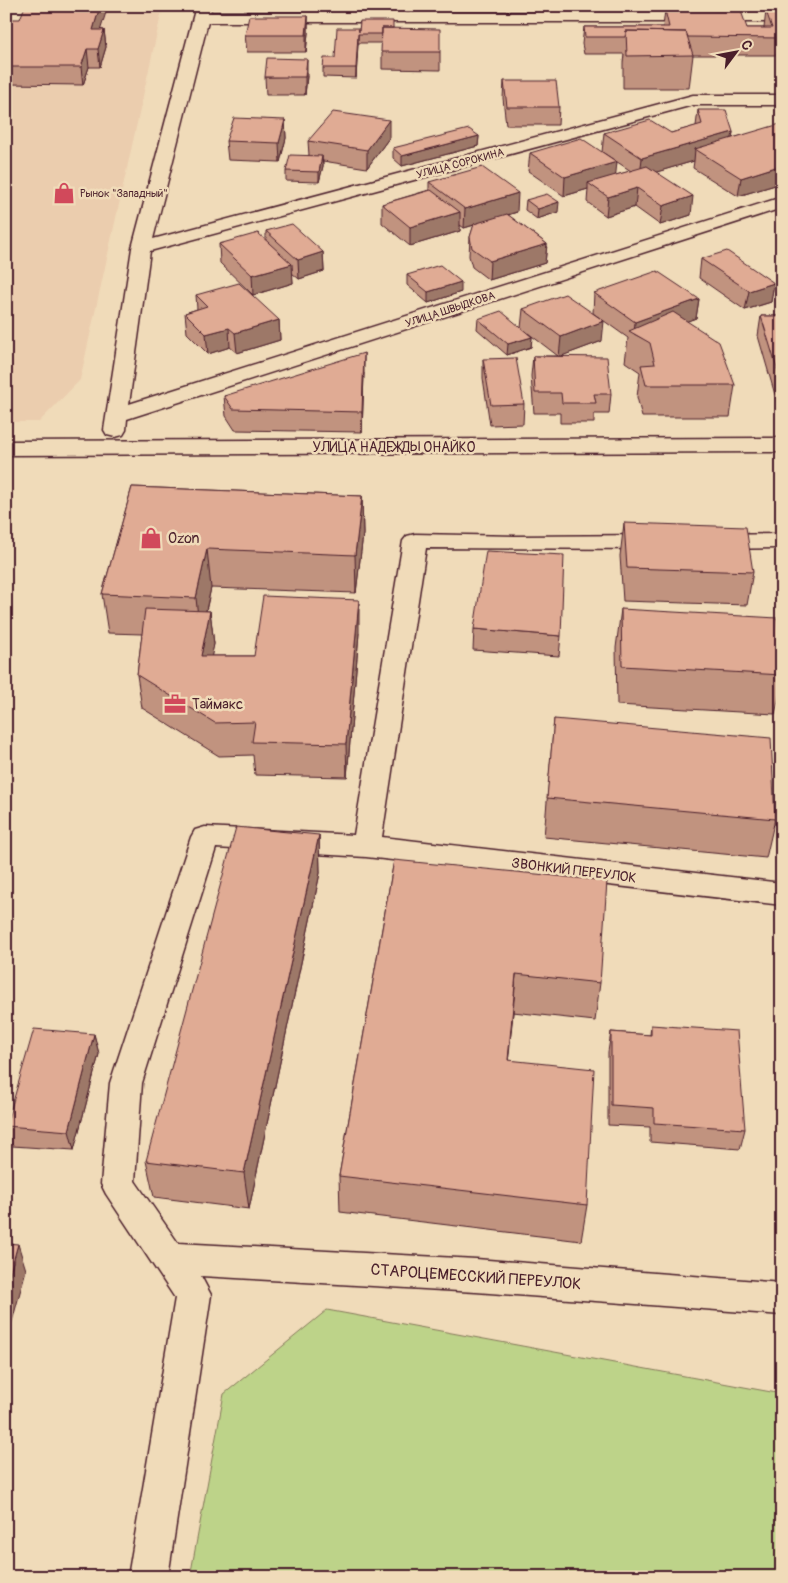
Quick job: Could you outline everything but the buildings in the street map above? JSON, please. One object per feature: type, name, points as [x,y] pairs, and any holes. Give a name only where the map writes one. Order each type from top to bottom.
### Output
[{"type":"street","points":[[6,38],[18,6]]},
{"type":"street","points":[[112,449],[141,248],[203,12],[782,17]]},
{"type":"street","name":"УЛИЦА СОРОКИНА","points":[[141,248],[693,100],[782,100]]},
{"type":"street","name":"УЛИЦА ШВЫДКОВА","points":[[118,415],[782,202]]},
{"type":"street","name":"УЛИЦА НАДЕЖДЫ ОНАЙКО","points":[[6,448],[782,445]]},
{"type":"street","points":[[366,846],[415,541],[516,543],[782,541]]},
{"type":"street","name":"ЗВОНКИЙ ПЕРЕУЛОК","points":[[170,1259],[118,1184],[126,1083],[205,838],[366,846],[782,894]]},
{"type":"street","points":[[148,1577],[193,1295],[170,1259]]},
{"type":"street","name":"СТАРОЦЕМЕССКИЙ ПЕРЕУЛОК","points":[[170,1259],[330,1266],[619,1285],[782,1299]]},
{"type":"shaded area","name":"Рынок \"Западный\"","points":[[6,6],[163,6],[80,380],[39,422],[6,422]]},
{"type":"green space","points":[[327,1310],[782,1394],[782,1577],[190,1577],[224,1394]]},
{"type":"place","name":"Рынок \"Западный\"","points":[[64,193]]},
{"type":"place","name":"Ozon","points":[[151,538]]},
{"type":"place","name":"Таймакс","points":[[175,704]]}]
